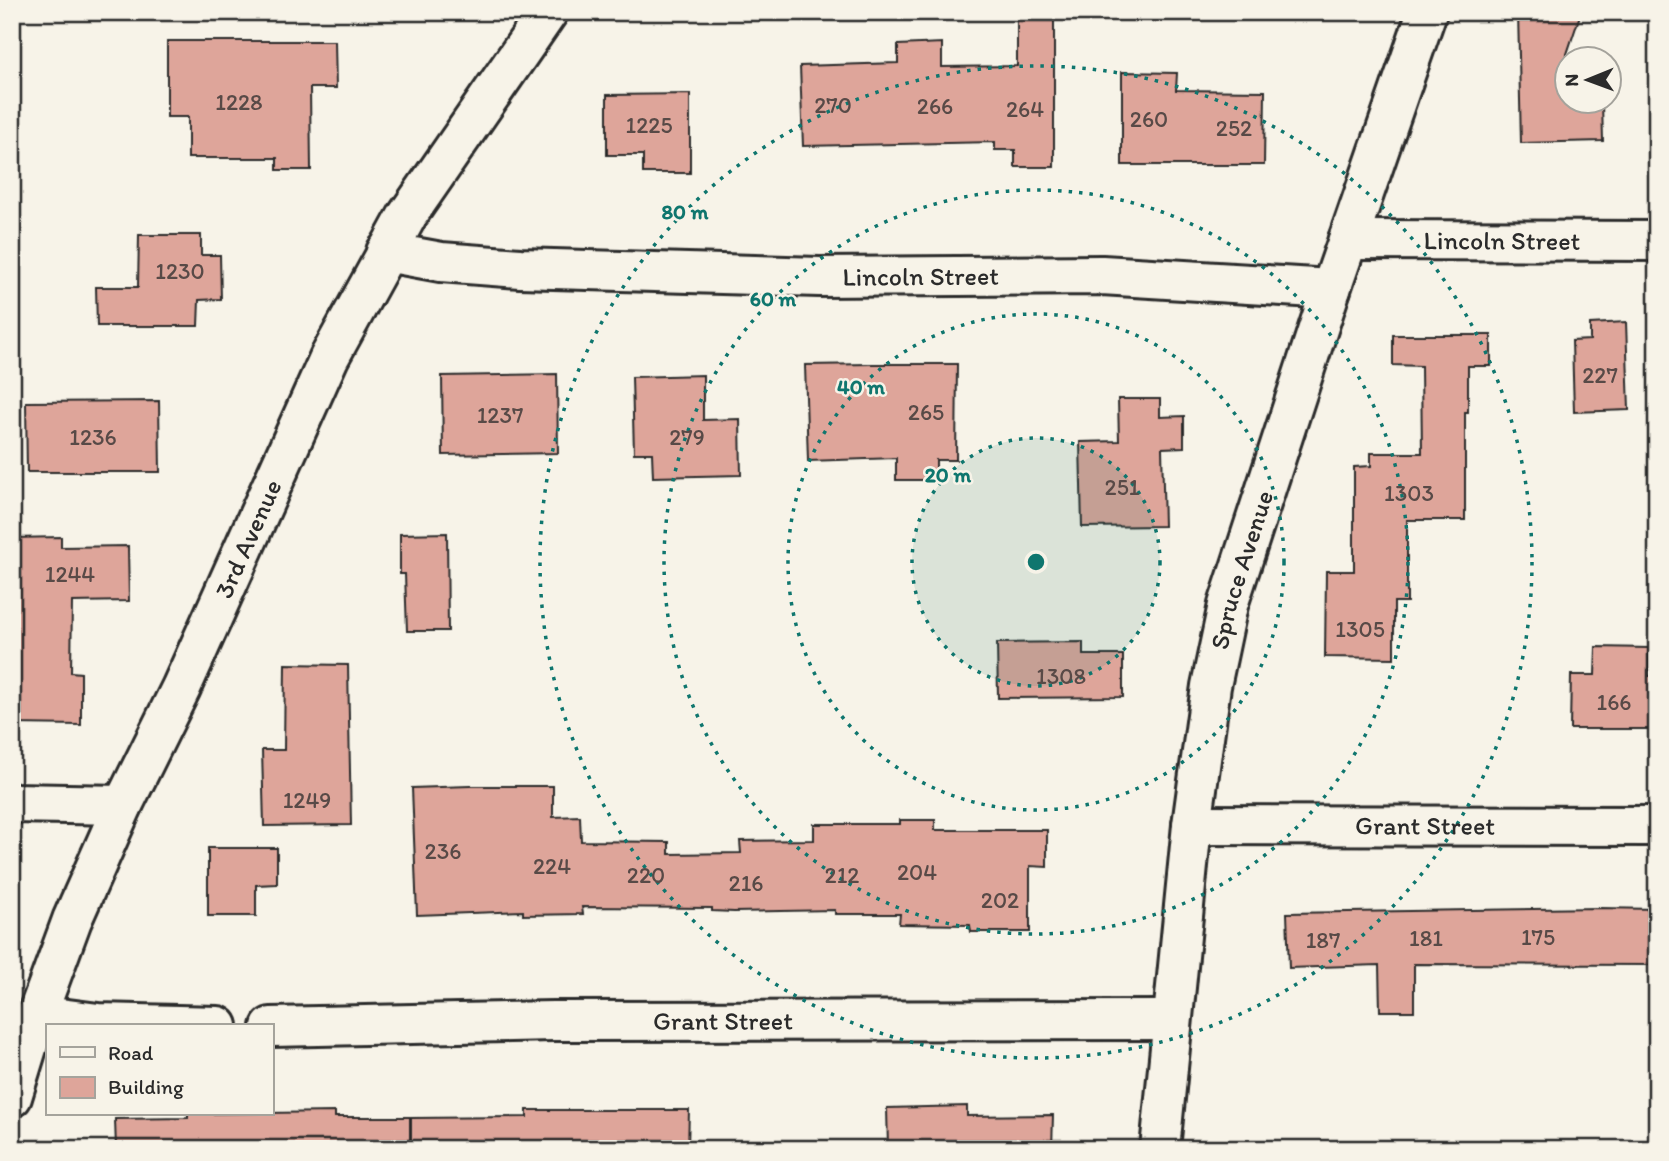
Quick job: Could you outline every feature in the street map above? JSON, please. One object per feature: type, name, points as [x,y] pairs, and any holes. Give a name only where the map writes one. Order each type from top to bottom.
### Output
[{"type":"street","name":"3rd Avenue","points":[[12,1097],[37,1015],[72,920],[123,805],[181,688],[329,358],[407,216],[548,12]]},
{"type":"street","name":"Spruce Avenue","points":[[1160,1149],[1192,825],[1211,686],[1228,605],[1331,289],[1427,12]]},
{"type":"street","name":"Lincoln Street","points":[[1348,240],[1657,241]]},
{"type":"street","name":"Lincoln Street","points":[[386,252],[441,262],[520,268],[819,277],[1102,275],[1331,289]]},
{"type":"street","points":[[12,803],[123,805]]},
{"type":"street","name":"Grant Street","points":[[1192,825],[1657,826]]},
{"type":"street","points":[[37,1015],[98,1023],[138,1024]]},
{"type":"street","name":"Grant Street","points":[[273,1027],[553,1021],[1172,1020]]},
{"type":"building","points":[[1518,12],[1581,12],[1570,46],[1554,46],[1554,116],[1602,116],[1603,141],[1521,143]]},
{"type":"building","points":[[1017,18],[1054,19],[1054,167],[1015,167],[1015,150],[995,150],[995,142],[803,146],[800,66],[898,63],[898,45],[942,43],[942,67],[1017,66]]},
{"type":"building","points":[[167,41],[335,41],[336,88],[310,88],[311,170],[277,170],[277,158],[188,158],[188,117],[167,117]]},
{"type":"building","points":[[1122,72],[1177,73],[1176,90],[1265,91],[1264,165],[1122,165]]},
{"type":"building","points":[[690,94],[690,173],[643,173],[643,155],[607,155],[607,95]]},
{"type":"building","points":[[139,235],[201,235],[201,255],[220,255],[221,299],[199,300],[198,326],[97,326],[96,287],[138,287]]},
{"type":"building","points":[[1626,322],[1629,410],[1574,412],[1572,341],[1590,340],[1590,324]]},
{"type":"building","points":[[1393,335],[1491,335],[1491,366],[1468,366],[1468,412],[1465,412],[1465,520],[1407,520],[1407,602],[1394,602],[1394,658],[1325,657],[1326,571],[1354,571],[1354,467],[1371,466],[1371,453],[1422,453],[1421,366],[1393,365]]},
{"type":"building","points":[[957,364],[956,460],[936,460],[936,480],[896,480],[896,458],[808,461],[805,365]]},
{"type":"building","points":[[557,374],[558,453],[443,455],[442,376]]},
{"type":"building","points":[[703,375],[703,420],[740,419],[741,475],[653,477],[652,453],[634,453],[632,377]]},
{"type":"building","points":[[1118,399],[1160,399],[1160,417],[1184,416],[1184,447],[1162,448],[1164,526],[1082,527],[1080,442],[1119,441]]},
{"type":"building","points":[[159,401],[160,472],[27,472],[26,402]]},
{"type":"building","points":[[447,533],[448,631],[407,631],[405,574],[400,574],[400,534]]},
{"type":"building","points":[[61,537],[61,547],[128,546],[129,601],[72,602],[71,672],[81,673],[81,725],[12,724],[12,538]]},
{"type":"building","points":[[1083,642],[1083,655],[1123,655],[1123,697],[998,698],[997,643]]},
{"type":"building","points":[[1596,647],[1649,648],[1649,676],[1657,676],[1657,729],[1570,729],[1571,675],[1595,675]]},
{"type":"building","points":[[285,664],[348,665],[351,825],[264,826],[262,750],[284,750]]},
{"type":"building","points":[[553,786],[553,817],[580,816],[581,841],[669,842],[669,854],[741,853],[740,841],[814,840],[814,824],[900,824],[900,820],[935,820],[935,830],[1047,830],[1047,867],[1030,866],[1030,932],[971,932],[970,925],[899,924],[900,914],[835,914],[835,910],[734,912],[712,911],[712,908],[582,907],[583,914],[523,915],[523,911],[417,915],[412,788]]},
{"type":"building","points":[[208,848],[277,848],[277,884],[256,885],[256,916],[208,916]]},
{"type":"building","points":[[1657,909],[1657,965],[1414,964],[1414,1011],[1380,1011],[1379,965],[1289,968],[1287,913]]},
{"type":"building","points":[[967,1106],[967,1116],[1053,1115],[1052,1149],[888,1149],[887,1108]]},
{"type":"building","points":[[527,1110],[689,1110],[688,1149],[411,1149],[411,1118],[527,1117]]},
{"type":"building","points":[[335,1112],[335,1117],[410,1117],[410,1149],[116,1149],[115,1119],[273,1116],[273,1113]]}]
